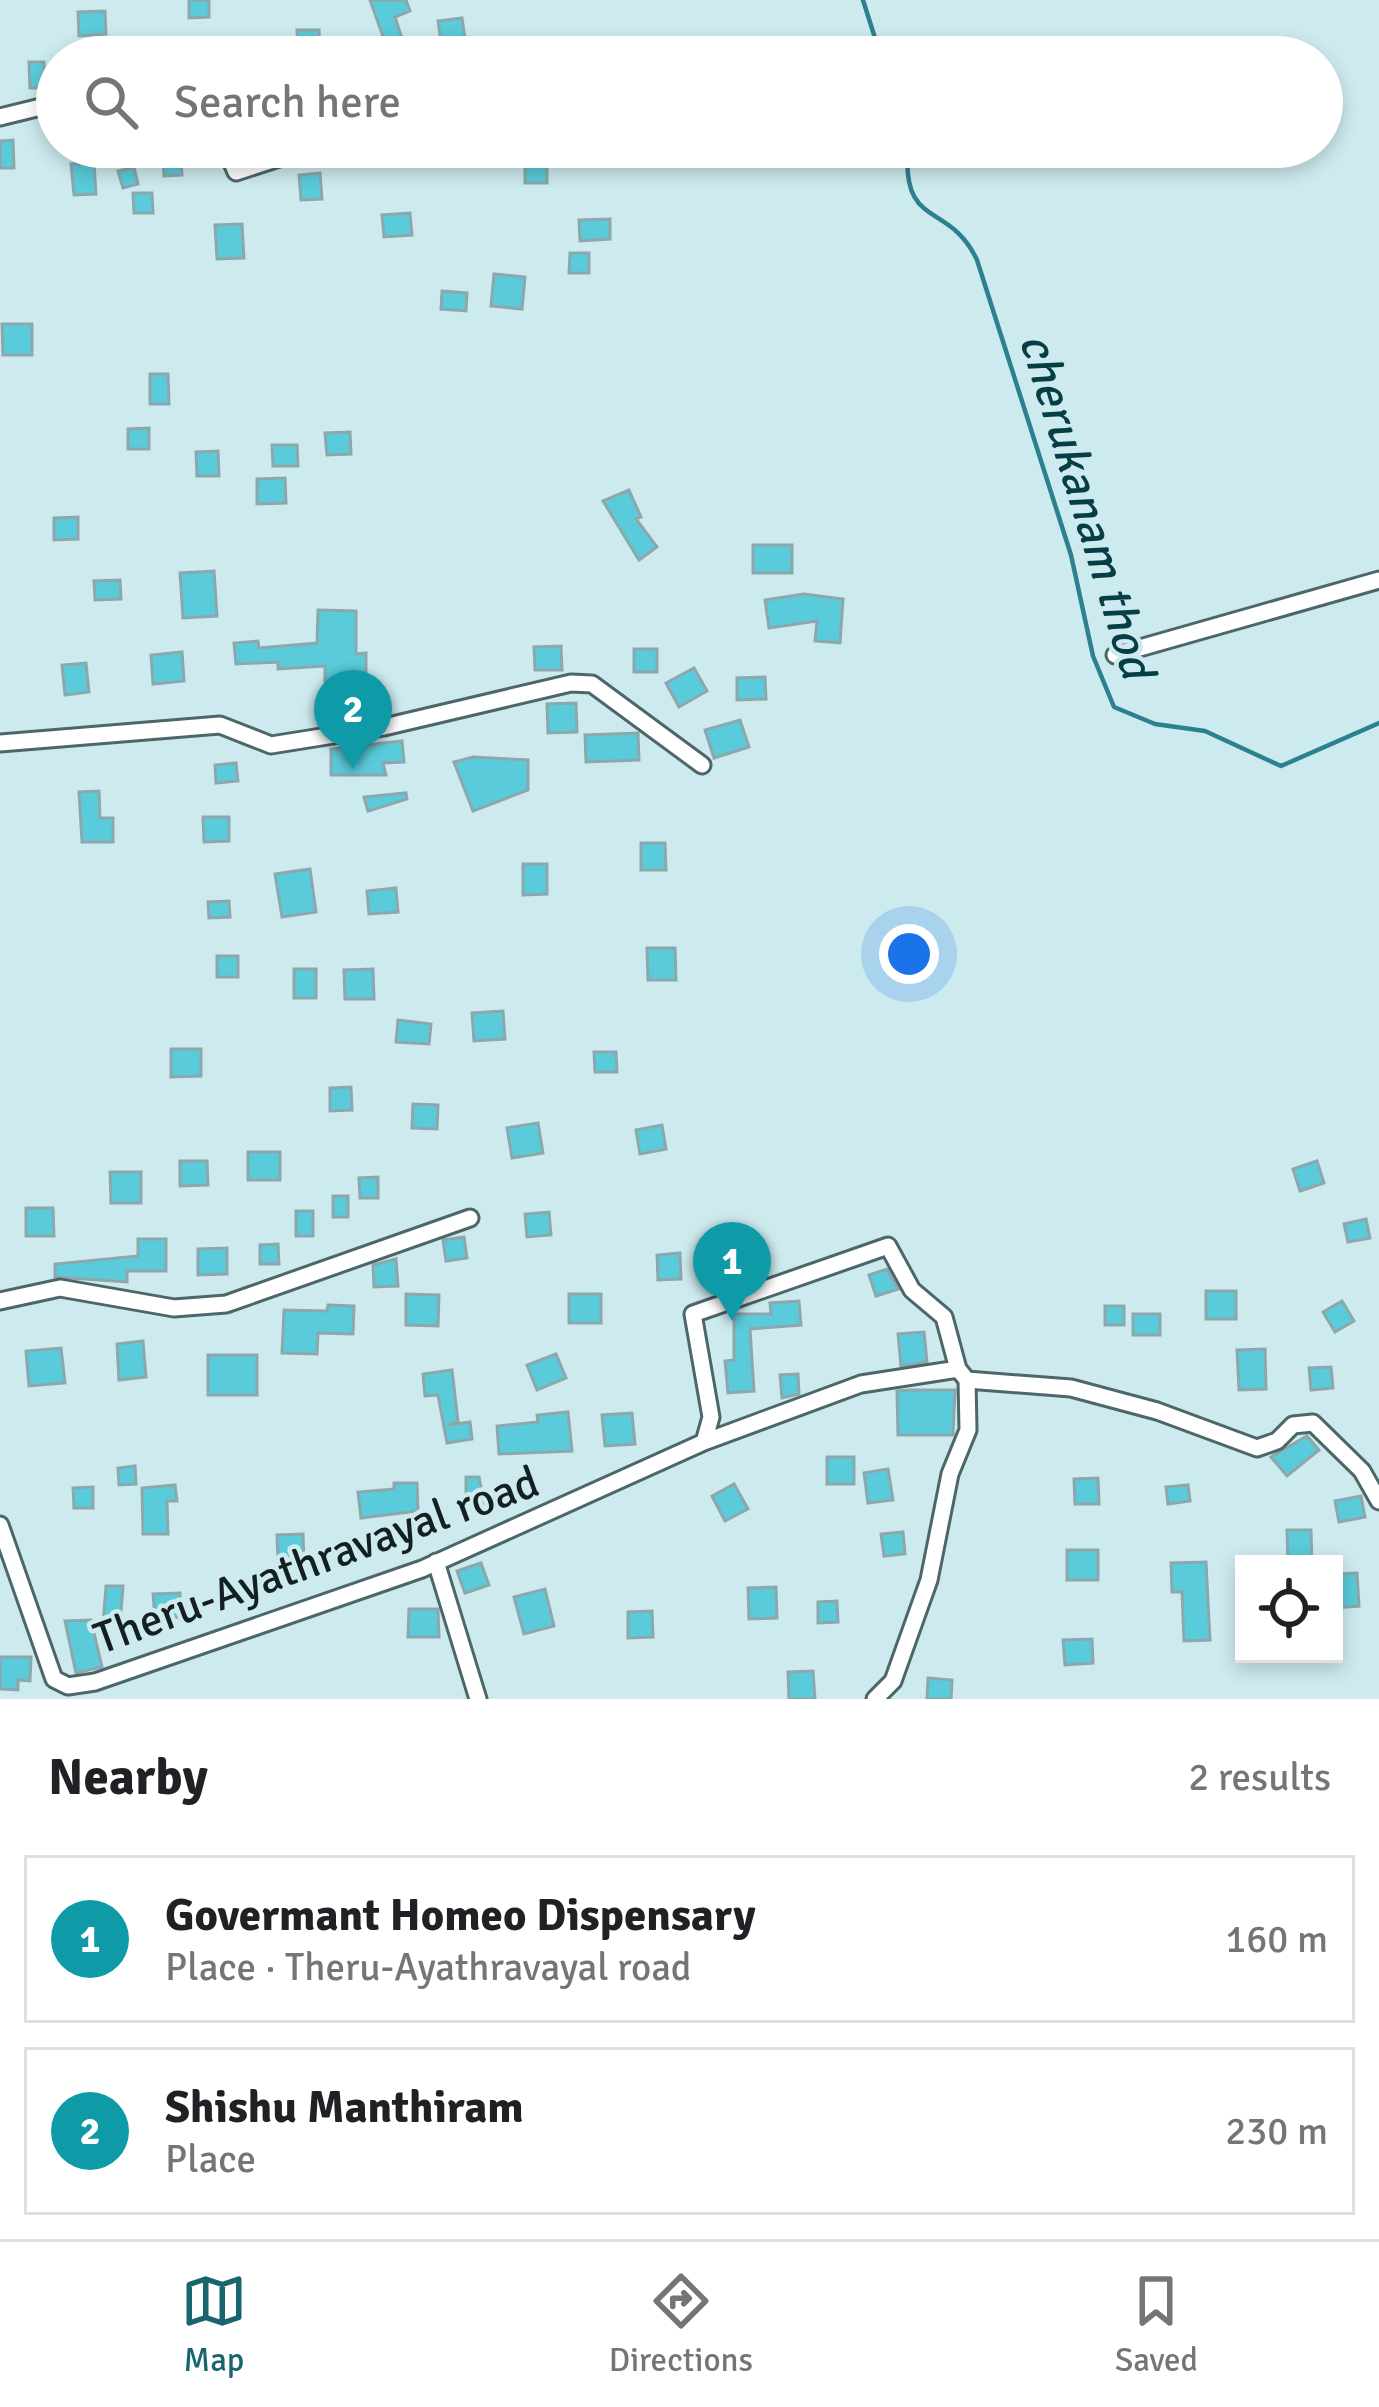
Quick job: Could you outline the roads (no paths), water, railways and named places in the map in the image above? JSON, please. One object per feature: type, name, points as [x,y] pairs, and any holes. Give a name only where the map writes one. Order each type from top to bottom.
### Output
[{"type":"street","points":[[0,117],[36,108]]},
{"type":"street","points":[[1114,656],[1379,580]]},
{"type":"street","points":[[0,743],[220,725],[271,746],[384,727],[571,683],[592,684],[702,765]]},
{"type":"street","points":[[0,1301],[59,1288],[174,1308],[226,1304],[470,1218]]},
{"type":"street","points":[[704,1442],[710,1417],[693,1314],[888,1246],[912,1290],[944,1317],[962,1374],[968,1430],[950,1474],[929,1580],[892,1681],[875,1699]]},
{"type":"street","points":[[962,1374],[1071,1388],[1157,1411],[1257,1448],[1277,1441],[1293,1425],[1313,1423],[1362,1471],[1379,1501]]},
{"type":"street","name":"Theru-Ayathravayal road","points":[[20,1583],[54,1679],[68,1686],[95,1682],[436,1562],[704,1442],[861,1384],[962,1374]]},
{"type":"street","points":[[0,1525],[20,1583],[0,1589]]},
{"type":"street","points":[[436,1562],[478,1699]]},
{"type":"waterway","name":"cherukanam thod","points":[[863,0],[874,36]]},
{"type":"waterway","name":"cherukanam thod","points":[[908,168],[919,204],[966,241],[977,260],[1071,555],[1093,656],[1114,707],[1155,724],[1205,731],[1281,766],[1379,723]]},
{"type":"place","name":"Shishu Manthiram","points":[[353,769]]},
{"type":"place","name":"Govermant Homeo Dispensary","points":[[732,1321]]}]
